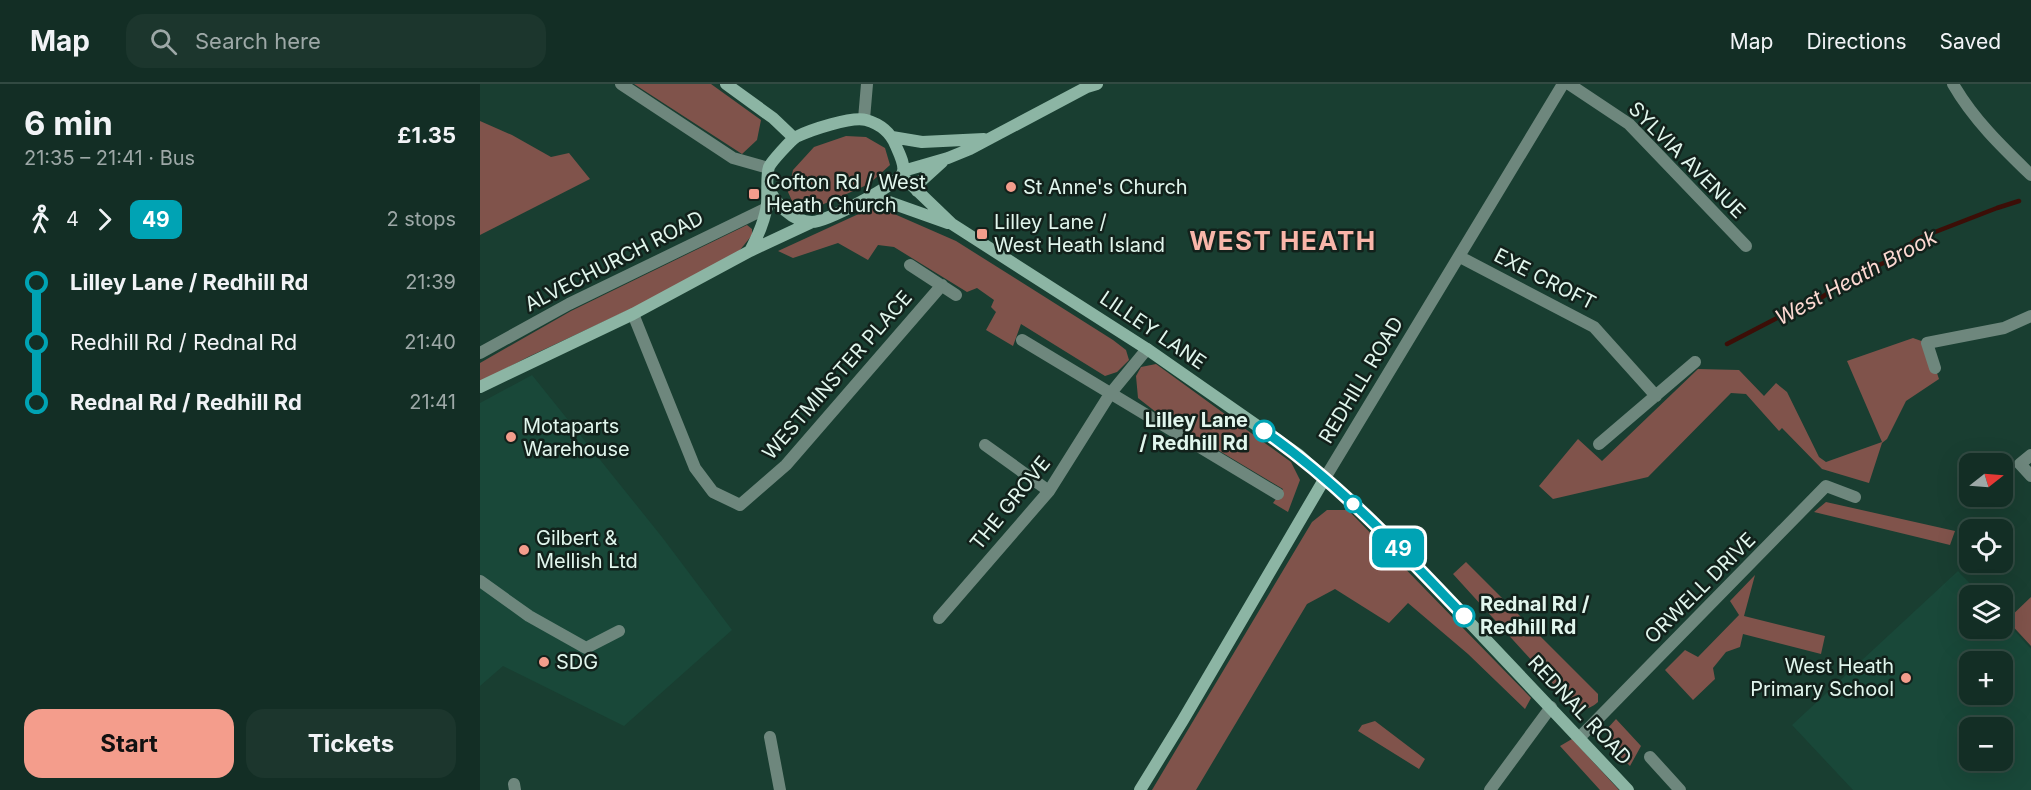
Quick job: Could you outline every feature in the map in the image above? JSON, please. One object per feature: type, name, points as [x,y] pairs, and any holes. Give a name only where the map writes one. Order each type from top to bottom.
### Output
[{"type":"street","points":[[621,84],[733,158],[768,168]]},
{"type":"street","points":[[726,84],[773,118],[794,138]]},
{"type":"street","points":[[864,119],[867,84]]},
{"type":"street","points":[[480,387],[633,314],[750,251],[872,196],[890,185],[902,173],[970,149],[1087,87],[1097,84]]},
{"type":"street","name":"REDHILL ROAD","points":[[1140,790],[1367,405],[1460,257],[1563,84]]},
{"type":"street","name":"SYLVIA AVENUE","points":[[1569,84],[1629,124],[1746,246]]},
{"type":"street","points":[[1953,84],[1988,133],[2031,175]]},
{"type":"street","points":[[750,251],[759,235],[767,208],[768,168],[794,138],[835,123],[864,119],[879,124],[892,138],[901,158],[902,173]]},
{"type":"street","points":[[892,138],[922,142],[986,139]]},
{"type":"street","points":[[917,191],[920,182],[948,158]]},
{"type":"street","name":"LILLEY LANE","points":[[902,173],[917,191],[952,224],[1147,349],[1299,455],[1325,478]]},
{"type":"street","points":[[768,187],[774,200],[784,210],[797,218],[812,222]]},
{"type":"street","name":"LILLEY LANE","points":[[872,196],[952,224]]},
{"type":"street","name":"ALVECHURCH ROAD","points":[[480,353],[568,304],[767,208]]},
{"type":"street","name":"EXE CROFT","points":[[1460,257],[1594,327],[1656,396]]},
{"type":"street","name":"WESTMINSTER PLACE","points":[[910,265],[956,295]]},
{"type":"street","name":"WESTMINSTER PLACE","points":[[633,314],[695,468],[713,492],[740,505],[786,465],[942,285]]},
{"type":"street","points":[[1935,368],[1928,343],[2004,328],[2031,316]]},
{"type":"street","points":[[1022,340],[1278,494]]},
{"type":"street","name":"THE GROVE","points":[[939,618],[1049,491],[1110,394],[1147,349]]},
{"type":"street","points":[[1599,444],[1695,362]]},
{"type":"street","points":[[985,445],[1049,491]]},
{"type":"street","points":[[2031,455],[2020,464],[2031,476]]},
{"type":"street","name":"REDNAL ROAD","points":[[1325,478],[1421,571],[1628,790]]},
{"type":"street","name":"ORWELL DRIVE","points":[[1580,737],[1826,486],[1855,497]]},
{"type":"street","points":[[480,581],[530,616],[586,648],[619,631]]},
{"type":"street","points":[[1490,790],[1551,706]]},
{"type":"street","points":[[770,737],[780,790]]},
{"type":"street","points":[[1650,757],[1680,790]]},
{"type":"shaded area","points":[[634,84],[711,84],[761,120],[757,140],[742,154]]},
{"type":"shaded area","points":[[480,121],[512,135],[551,157],[569,153],[590,179],[480,235]]},
{"type":"shaded area","points":[[846,136],[866,137],[885,148],[890,165],[869,184],[808,211],[793,203],[788,192],[793,170],[814,147]]},
{"type":"shaded area","points":[[876,206],[956,241],[1113,340],[1126,350],[1129,360],[1117,372],[1105,376],[1021,324],[1013,346],[986,330],[996,312],[991,307],[994,300],[977,288],[967,292],[894,247],[878,245],[868,260],[838,243],[793,258],[778,251]]},
{"type":"shaded area","points":[[747,225],[752,229],[752,235],[736,255],[480,382],[480,363],[571,311]]},
{"type":"shaded area","points":[[1913,338],[1927,343],[1939,379],[1906,401],[1887,439],[1882,443],[1869,483],[1822,469],[1782,428],[1779,431],[1746,394],[1731,393],[1648,477],[1553,499],[1539,486],[1578,439],[1602,461],[1698,369],[1739,370],[1764,396],[1776,383],[1787,392],[1819,457],[1826,462],[1882,442],[1847,361]]},
{"type":"shaded area","points":[[1156,364],[1291,462],[1300,480],[1288,512],[1273,503],[1283,489],[1161,416],[1138,398],[1136,376],[1141,367]]},
{"type":"shaded area","points":[[532,375],[662,537],[732,630],[624,726],[503,666],[480,686],[480,403]]},
{"type":"shaded area","points":[[1826,502],[1955,531],[1950,545],[1814,512]]},
{"type":"shaded area","points":[[1327,510],[1348,510],[1531,698],[1525,709],[1468,654],[1408,603],[1389,623],[1335,589],[1307,604],[1196,790],[1152,790],[1312,522]]},
{"type":"shaded area","points":[[1466,562],[1598,694],[1598,702],[1587,708],[1575,708],[1453,574]]},
{"type":"shaded area","name":"West Heath Primary School","points":[[1958,571],[1971,585],[1959,585],[1959,639],[2013,639],[2013,629],[2031,649],[2031,790],[1853,790],[1792,725]]},
{"type":"shaded area","points":[[1755,575],[1744,616],[1825,636],[1821,654],[1743,634],[1740,647],[1726,652],[1713,668],[1715,679],[1693,700],[1665,670],[1685,650],[1698,657],[1739,615],[1730,601]]},
{"type":"shaded area","points":[[2031,597],[2031,646],[2013,626],[2013,614]]},
{"type":"shaded area","points":[[1616,719],[1641,746],[1630,766],[1614,749],[1607,735],[1607,729]]},
{"type":"shaded area","points":[[1375,721],[1425,759],[1419,769],[1358,731],[1362,725]]},
{"type":"shaded area","points":[[1572,739],[1619,790],[1600,790],[1560,746]]},
{"type":"waterway","name":"West Heath Brook","points":[[1727,344],[1781,316],[1810,305],[1854,276],[1888,261],[1917,239],[2019,201]]},
{"type":"bus line","name":"49","points":[[1264,431],[1299,455],[1347,498],[1464,616]]},
{"type":"place","name":"St Anne's Church","points":[[1011,187]]},
{"type":"place","name":"Cofton Rd / West Heath Church","points":[[754,194]]},
{"type":"place","name":"Lilley Lane / West Heath Island","points":[[982,234]]},
{"type":"place","name":"Lilley Lane / Redhill Rd","points":[[1264,431]]},
{"type":"place","name":"Motaparts Warehouse","points":[[511,437]]},
{"type":"place","name":"Gilbert & Mellish Ltd","points":[[524,550]]},
{"type":"place","name":"Rednal Rd / Redhill Rd","points":[[1464,616]]},
{"type":"place","name":"SDG","points":[[544,662]]},
{"type":"place","name":"West Heath Primary School","points":[[1906,678]]},
{"type":"district","name":"WEST HEATH","points":[[1283,240]]}]
